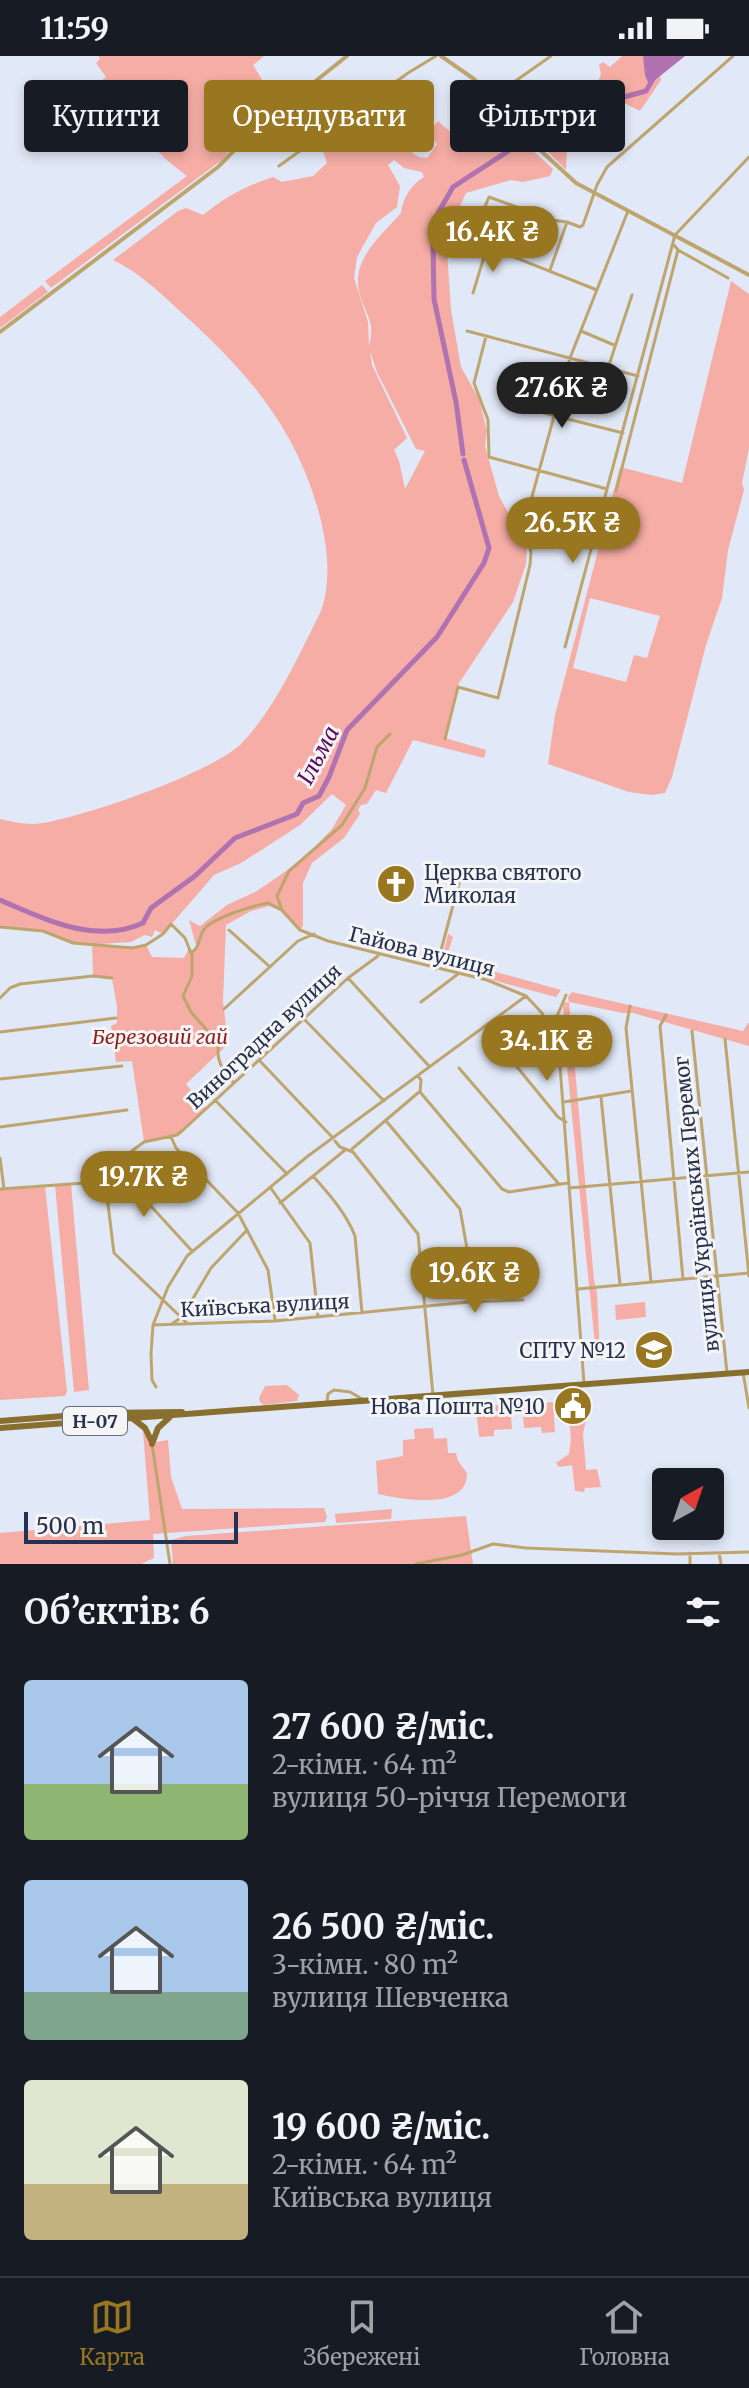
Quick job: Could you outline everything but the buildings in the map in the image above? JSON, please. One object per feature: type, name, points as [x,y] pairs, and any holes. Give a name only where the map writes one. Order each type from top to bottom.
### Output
[{"type":"main road","name":"Н-07","points":[[0,1428],[746,1372]]},
{"type":"main road","name":"Н-07","points":[[0,1421],[102,1413],[190,1413]]},
{"type":"main road","points":[[152,1444],[158,1428],[172,1416]]},
{"type":"main road","points":[[132,1418],[145,1428],[152,1444]]},
{"type":"street","points":[[0,332],[211,173],[253,131],[347,56]]},
{"type":"street","points":[[279,166],[408,73],[439,56],[475,80]]},
{"type":"street","points":[[517,80],[551,56]]},
{"type":"street","points":[[466,251],[489,197],[552,220],[580,227],[583,225],[607,167],[733,56]]},
{"type":"street","points":[[542,152],[566,175],[595,194],[747,274],[749,268]]},
{"type":"street","points":[[565,647],[675,235],[749,157]]},
{"type":"street","points":[[445,739],[458,687],[498,698],[527,581],[531,553],[525,522],[570,358],[628,211]]},
{"type":"street","points":[[550,270],[567,222]]},
{"type":"street","points":[[471,240],[597,290]]},
{"type":"street","points":[[673,243],[678,250],[728,278]]},
{"type":"street","points":[[473,293],[487,246]]},
{"type":"street","points":[[616,491],[678,250]]},
{"type":"street","points":[[608,368],[632,295]]},
{"type":"street","points":[[467,331],[638,376]]},
{"type":"street","points":[[581,331],[615,345]]},
{"type":"street","points":[[486,336],[474,383],[488,420],[489,457],[607,489]]},
{"type":"street","points":[[508,404],[623,433]]},
{"type":"street","points":[[282,910],[277,893],[289,871],[342,825],[365,788],[377,747],[390,734]]},
{"type":"street","points":[[436,969],[463,868]]},
{"type":"street","points":[[191,953],[197,949],[203,931],[214,921],[268,903],[282,910]]},
{"type":"street","name":"Гайова вулиця","points":[[282,910],[300,930],[328,941],[487,980],[526,996]]},
{"type":"street","points":[[0,927],[43,931],[73,943],[133,948],[146,945],[163,934],[171,924],[185,938],[191,953],[192,976],[183,996],[191,1012],[219,1044],[217,1058],[234,1083]]},
{"type":"street","points":[[229,930],[270,967]]},
{"type":"street","points":[[224,1009],[298,941],[314,934]]},
{"type":"street","name":"Виноградна вулиця","points":[[105,1180],[144,1142],[171,1137],[183,1130],[348,978],[380,954]]},
{"type":"street","points":[[421,1002],[458,974]]},
{"type":"street","points":[[0,998],[10,988],[20,984],[93,976],[112,978]]},
{"type":"street","points":[[348,978],[430,1066]]},
{"type":"street","points":[[549,1026],[555,1021],[566,995]]},
{"type":"street","points":[[156,1387],[152,1380],[153,1325],[162,1300],[192,1251],[287,1174],[526,996],[542,1013],[559,1053],[584,1383]]},
{"type":"street","points":[[630,1006],[626,1028],[651,1282]]},
{"type":"street","points":[[666,1015],[660,1026],[683,1279]]},
{"type":"street","points":[[0,1032],[116,1018]]},
{"type":"street","points":[[304,1019],[384,1101]]},
{"type":"street","name":"вулиця Українських Перемог","points":[[692,1031],[727,1373]]},
{"type":"street","points":[[578,1289],[749,1274],[725,1039]]},
{"type":"street","points":[[259,1060],[340,1147],[353,1149],[420,1092],[421,1080],[418,1076]]},
{"type":"street","points":[[513,1062],[558,1117],[566,1122]]},
{"type":"street","points":[[0,1079],[122,1066]]},
{"type":"street","points":[[459,1068],[558,1183]]},
{"type":"street","points":[[564,1102],[633,1091]]},
{"type":"street","points":[[420,1092],[502,1189],[509,1192],[558,1183],[569,1186],[609,1184],[749,1172]]},
{"type":"street","points":[[601,1097],[620,1285]]},
{"type":"street","points":[[215,1100],[287,1174]]},
{"type":"street","points":[[0,1127],[127,1110]]},
{"type":"street","points":[[387,1122],[460,1209],[466,1232],[471,1285],[469,1302]]},
{"type":"street","points":[[171,1137],[176,1148],[238,1213],[268,1270],[275,1321]]},
{"type":"street","points":[[280,1203],[347,1148]]},
{"type":"street","points":[[347,1148],[417,1229],[433,1395]]},
{"type":"street","points":[[0,1158],[2,1189],[105,1180],[114,1251],[188,1324]]},
{"type":"street","points":[[117,1169],[192,1251]]},
{"type":"street","points":[[313,1176],[344,1215],[355,1236],[362,1313]]},
{"type":"street","points":[[270,1187],[310,1243],[318,1317]]},
{"type":"street","points":[[172,1324],[182,1317],[211,1268],[247,1230]]},
{"type":"street","name":"Київська вулиця","points":[[153,1325],[275,1321],[469,1302],[523,1300]]},
{"type":"street","points":[[746,1372],[749,1408]]},
{"type":"street","points":[[328,1403],[326,1398],[334,1390],[355,1394],[364,1400]]},
{"type":"street","points":[[152,1444],[170,1564]]},
{"type":"street","points":[[416,1564],[504,1544],[526,1548],[677,1554],[749,1552]]},
{"type":"street","points":[[690,1553],[690,1564]]},
{"type":"street","points":[[719,1553],[721,1564]]},
{"type":"green space","points":[[98,56],[264,56],[253,65],[262,80],[204,80],[204,152],[228,152],[223,159],[51,288],[45,281],[187,176],[159,152],[188,152],[188,80],[103,80],[106,77],[96,63],[100,59]]},
{"type":"green space","points":[[622,56],[643,56],[650,84],[660,76],[661,80],[640,111],[625,103],[625,80],[599,80],[599,65],[603,62],[610,67]]},
{"type":"green space","name":"Березовий гай","points":[[438,121],[450,132],[450,152],[534,152],[553,169],[550,176],[523,182],[511,180],[466,193],[446,236],[451,310],[461,367],[479,399],[487,431],[485,446],[499,496],[527,547],[526,564],[513,602],[459,683],[445,738],[486,750],[484,758],[413,740],[386,793],[376,790],[367,804],[361,805],[358,810],[360,814],[344,838],[312,863],[303,883],[303,926],[299,931],[280,911],[269,906],[251,911],[226,925],[223,1001],[228,1044],[186,1084],[206,1109],[177,1135],[144,1142],[132,1061],[116,1062],[111,1026],[117,1023],[117,1006],[112,979],[93,976],[92,944],[73,943],[43,931],[0,926],[0,819],[37,824],[88,812],[177,780],[227,755],[242,743],[276,697],[321,611],[326,589],[327,555],[311,489],[285,431],[268,405],[205,335],[149,283],[113,260],[178,211],[186,208],[203,215],[228,197],[263,180],[273,177],[282,182],[313,176],[327,163],[323,152],[411,152],[427,158],[437,144],[434,141],[434,126]],"holes":[[[394,160],[404,168],[422,172],[424,177],[411,188],[401,213],[368,251],[359,273],[358,285],[371,326],[369,346],[368,322],[354,278],[357,257],[376,223],[397,207],[400,186],[388,165]],[[370,351],[377,372],[416,449],[425,451],[405,489],[394,450],[407,438],[372,365]],[[332,794],[346,805],[332,829],[302,860],[257,891],[227,905],[200,926],[189,920],[197,949],[191,953],[189,948],[184,958],[152,957],[146,945],[123,947],[100,944],[131,942],[145,935],[152,937],[155,930],[163,934],[214,875],[241,863],[300,825]]]},
{"type":"green space","points":[[548,152],[567,152],[566,170]]},
{"type":"green space","points":[[731,281],[749,294],[749,448],[742,483],[744,490],[728,550],[722,598],[706,645],[672,777],[665,793],[629,792],[548,764],[555,715],[620,467],[682,483]],"holes":[[[590,598],[660,616],[647,658],[634,655],[626,682],[573,668]]]},
{"type":"green space","points":[[42,285],[48,292],[0,328],[0,317]]},
{"type":"green space","points":[[448,934],[453,937],[446,958],[448,962],[561,990],[556,997],[444,967],[442,959]]},
{"type":"green space","points":[[572,992],[743,1031],[749,1022],[749,1046],[633,1013],[569,1002]]},
{"type":"green space","points":[[569,1002],[597,1293],[600,1356],[596,1355],[565,1046],[563,1003]]},
{"type":"green space","points":[[71,1184],[89,1390],[74,1392],[55,1185]]},
{"type":"green space","points":[[45,1186],[67,1391],[65,1396],[0,1400],[0,1190]]},
{"type":"green space","points":[[645,1302],[646,1317],[616,1320],[615,1305]]},
{"type":"green space","points":[[287,1385],[299,1395],[297,1401],[264,1405],[260,1402],[265,1386]]},
{"type":"green space","points":[[553,1402],[555,1432],[542,1433],[541,1427],[524,1428],[522,1404]]},
{"type":"green space","points":[[510,1404],[512,1429],[494,1430],[494,1436],[479,1437],[476,1407]]},
{"type":"green space","points":[[581,1411],[587,1415],[583,1434],[586,1470],[597,1469],[601,1487],[585,1488],[584,1492],[575,1491],[572,1465],[559,1467],[556,1463],[569,1454],[571,1439],[569,1418],[561,1418],[559,1413]]},
{"type":"green space","points":[[433,1428],[434,1439],[447,1438],[448,1453],[456,1453],[467,1473],[464,1485],[457,1493],[432,1500],[378,1494],[376,1461],[403,1456],[403,1440],[415,1439],[414,1429]]},
{"type":"green space","points":[[143,1431],[151,1443],[168,1440],[171,1477],[182,1509],[324,1508],[325,1522],[153,1534],[154,1558],[141,1564],[0,1564],[0,1533],[150,1520]]},
{"type":"green space","points":[[392,1509],[391,1519],[336,1523],[335,1514]]},
{"type":"green space","points":[[466,1516],[473,1564],[173,1564],[171,1540],[186,1536]]},
{"type":"shaded area","points":[[643,56],[685,56],[649,85]]},
{"type":"waterway","name":"Ільма","points":[[463,454],[456,402],[434,299],[433,245],[438,213],[453,187],[533,135],[599,98],[624,97],[646,91],[653,79]]},
{"type":"waterway","name":"Ільма","points":[[0,900],[70,927],[107,931],[125,929],[143,923],[151,908],[195,876],[235,838],[297,814],[303,803],[319,796],[347,730],[437,637],[484,563],[489,548],[464,460]]},
{"type":"place","name":"Церква святого Миколая","points":[[396,884]]},
{"type":"place","name":"СПТУ №12","points":[[654,1350]]},
{"type":"place","name":"Нова Пошта №10","points":[[573,1406]]}]
